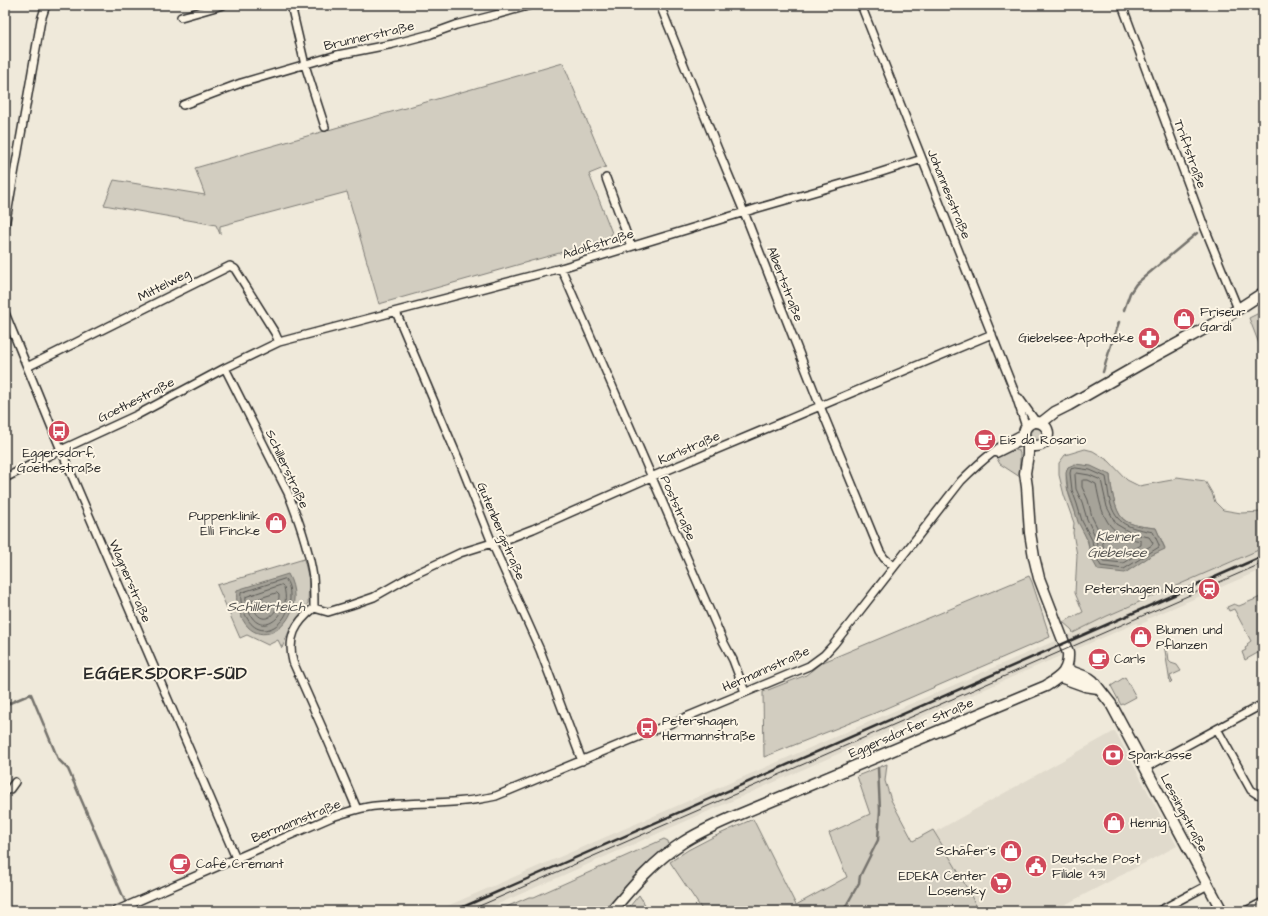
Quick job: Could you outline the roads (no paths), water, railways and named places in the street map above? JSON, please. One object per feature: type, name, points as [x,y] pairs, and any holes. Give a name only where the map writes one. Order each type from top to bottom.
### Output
[{"type":"street","points":[[5,226],[41,20],[46,5]]},
{"type":"street","points":[[181,18],[223,5]]},
{"type":"street","points":[[291,5],[305,65],[325,127]]},
{"type":"street","name":"Brunnerstraße","points":[[183,105],[241,83],[337,55],[393,44],[430,34],[456,24],[531,5]]},
{"type":"street","name":"Albertstraße","points":[[660,5],[880,552],[894,568]]},
{"type":"street","name":"Johannesstraße","points":[[861,5],[1015,393],[1026,436]]},
{"type":"street","name":"Triftstraße","points":[[1122,5],[1202,221],[1238,309]]},
{"type":"street","name":"Adolfstraße","points":[[278,342],[560,268],[922,159]]},
{"type":"street","points":[[606,178],[631,246]]},
{"type":"street","name":"Mittelweg","points":[[27,367],[230,266],[236,269],[275,333],[278,342]]},
{"type":"street","name":"Poststraße","points":[[560,268],[723,642],[733,660],[745,692]]},
{"type":"street","points":[[1063,673],[1068,663],[1067,648],[1042,584],[1034,557],[1030,533],[1027,488],[1024,473],[1028,454],[1026,436],[1031,423],[1038,422],[1069,405],[1238,309],[1263,293]]},
{"type":"street","name":"Gutenbergstraße","points":[[396,312],[492,542],[540,650],[582,761]]},
{"type":"street","name":"Wagnerstraße","points":[[5,313],[61,450],[236,858]]},
{"type":"street","name":"Karlstraße","points":[[314,608],[328,612],[374,597],[396,584],[460,553],[533,529],[651,477],[992,334]]},
{"type":"street","name":"Goethestraße","points":[[5,478],[137,415],[225,368],[278,342]]},
{"type":"street","name":"Schillerstraße","points":[[225,368],[288,493],[295,511],[312,567],[314,608]]},
{"type":"street","name":"Johannesstraße","points":[[1015,393],[1038,422]]},
{"type":"street","points":[[1026,436],[1033,446],[1039,446],[1046,442],[1049,428],[1052,423],[1069,405]]},
{"type":"street","points":[[1038,422],[1045,426],[1048,433]]},
{"type":"street","name":"Hermannstraße","points":[[496,796],[809,666],[824,655],[961,481],[979,463],[1004,443],[1026,436]]},
{"type":"street","points":[[1027,488],[1032,460],[1039,446]]},
{"type":"street","points":[[314,608],[295,629],[291,641],[291,654],[293,662],[357,809]]},
{"type":"street","name":"Lessingstraße","points":[[1063,673],[1085,686],[1098,688],[1111,704],[1222,911]]},
{"type":"street","name":"Eggersdorfer Straße","points":[[612,911],[635,883],[654,864],[668,852],[694,835],[731,818],[1046,686],[1063,673]]},
{"type":"street","points":[[1145,768],[1263,704]]},
{"type":"street","points":[[1217,729],[1251,790],[1256,794],[1263,795]]},
{"type":"street","points":[[5,791],[10,789],[15,782]]},
{"type":"street","name":"Bermannstraße","points":[[116,911],[332,817],[357,809],[377,806],[472,800],[496,796]]},
{"type":"street","points":[[1158,911],[1208,885]]},
{"type":"street","points":[[1246,911],[1263,902]]},
{"type":"water","name":"Kleiner Giebelsee","points":[[1075,464],[1091,466],[1110,475],[1117,510],[1120,515],[1123,519],[1130,523],[1139,526],[1156,528],[1165,549],[1152,555],[1125,573],[1098,570],[1090,556],[1088,541],[1078,522],[1068,491],[1066,473],[1068,467]]},
{"type":"water","name":"Schillerteich","points":[[288,574],[294,590],[293,605],[288,618],[280,627],[270,633],[259,633],[249,628],[241,616],[237,600],[237,590]]},
{"type":"waterway","points":[[1124,310],[1130,293],[1136,284],[1197,233]]},
{"type":"waterway","points":[[1103,372],[1119,322]]},
{"type":"waterway","points":[[5,705],[31,694],[58,759],[68,769],[125,901]]},
{"type":"waterway","points":[[843,911],[859,883],[860,876],[878,840],[880,810],[878,768]]},
{"type":"tram line","points":[[468,911],[1263,563]]},
{"type":"railway","points":[[454,911],[1263,556]]},
{"type":"place","name":"Friseur Gardi","points":[[1184,319]]},
{"type":"place","name":"Giebelsee-Apotheke","points":[[1149,338]]},
{"type":"place","name":"Eggersdorf, Goethestraße","points":[[59,431]]},
{"type":"place","name":"Eis da Rosario","points":[[985,440]]},
{"type":"place","name":"Puppenklinik Elli Fincke","points":[[276,523]]},
{"type":"place","name":"Petershagen Nord","points":[[1209,589]]},
{"type":"place","name":"Blumen und Pflanzen","points":[[1141,637]]},
{"type":"place","name":"Carls","points":[[1099,659]]},
{"type":"place","name":"Petershagen, Hermannstraße","points":[[647,728]]},
{"type":"place","name":"Sparkasse","points":[[1113,755]]},
{"type":"place","name":"Hennig","points":[[1114,823]]},
{"type":"place","name":"Schäfer's","points":[[1011,851]]},
{"type":"place","name":"Café Cremant","points":[[180,864]]},
{"type":"place","name":"Deutsche Post Filiale 431","points":[[1036,866]]},
{"type":"place","name":"EDEKA Center Losensky","points":[[1001,883]]},
{"type":"district","name":"EGGERSDORF-SÜD","points":[[166,674]]}]
